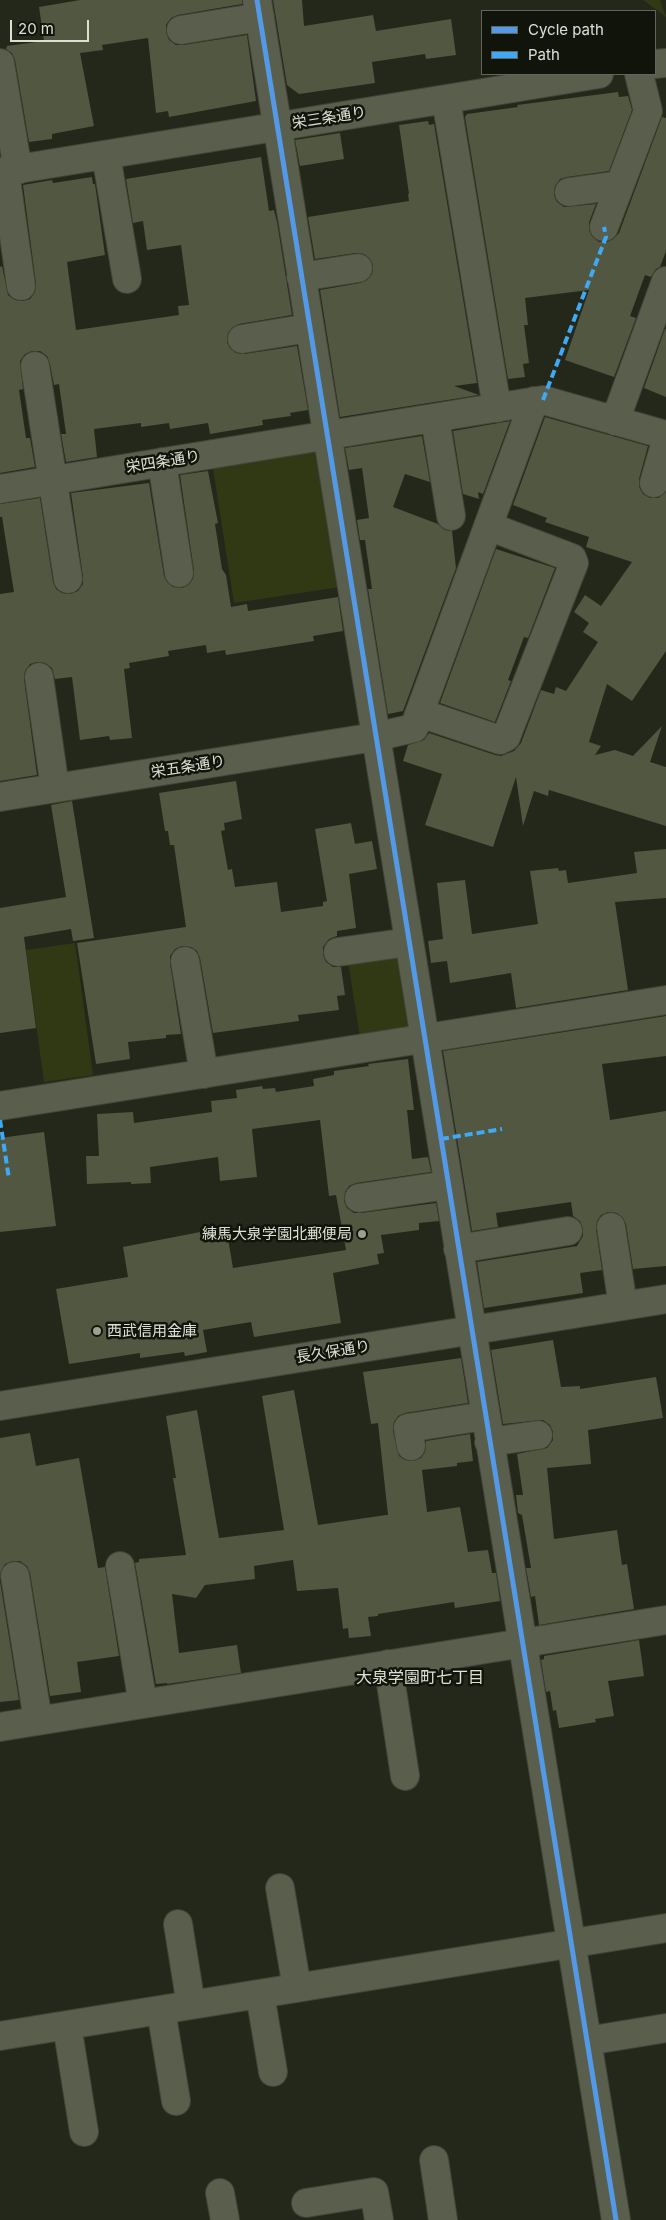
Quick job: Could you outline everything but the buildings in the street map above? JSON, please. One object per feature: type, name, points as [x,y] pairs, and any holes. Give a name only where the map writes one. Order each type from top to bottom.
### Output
[{"type":"street","points":[[180,30],[258,9],[616,2220]]},
{"type":"street","points":[[0,63],[8,171],[21,286]]},
{"type":"street","name":"栄三条通り","points":[[8,171],[593,75]]},
{"type":"street","points":[[604,228],[648,111],[639,75]]},
{"type":"street","points":[[446,99],[497,408]]},
{"type":"street","points":[[106,155],[127,279]]},
{"type":"street","points":[[569,192],[620,185]]},
{"type":"street","points":[[301,276],[358,268]]},
{"type":"street","points":[[615,421],[666,281]]},
{"type":"street","points":[[242,339],[309,328]]},
{"type":"street","points":[[35,366],[68,579]]},
{"type":"street","name":"栄四条通り","points":[[0,489],[543,400],[666,435]]},
{"type":"street","points":[[488,526],[572,558],[574,563],[506,737],[500,740],[420,713],[488,526],[534,401]]},
{"type":"street","points":[[435,418],[451,516]]},
{"type":"street","points":[[654,483],[666,441]]},
{"type":"street","points":[[162,462],[179,573]]},
{"type":"street","points":[[39,677],[55,788]]},
{"type":"street","name":"栄五条通り","points":[[0,797],[376,736],[414,728],[420,713]]},
{"type":"street","points":[[338,952],[409,942]]},
{"type":"street","points":[[186,961],[204,1074]]},
{"type":"street","points":[[0,1106],[666,1000]]},
{"type":"street","points":[[359,1198],[448,1185]]},
{"type":"street","points":[[611,1227],[623,1306]]},
{"type":"street","points":[[458,1249],[568,1231]]},
{"type":"street","name":"長久保通り","points":[[0,1406],[666,1299]]},
{"type":"street","points":[[411,1446],[408,1428],[485,1416]]},
{"type":"street","points":[[489,1442],[538,1435]]},
{"type":"street","points":[[120,1566],[143,1704]]},
{"type":"street","points":[[15,1576],[38,1721]]},
{"type":"street","points":[[0,1727],[666,1620]]},
{"type":"street","points":[[388,1664],[405,1776]]},
{"type":"street","points":[[280,1888],[297,1988]]},
{"type":"street","points":[[178,1924],[191,2005]]},
{"type":"street","points":[[0,2036],[666,1928]]},
{"type":"street","points":[[260,1994],[273,2072]]},
{"type":"street","points":[[161,2010],[176,2101]]},
{"type":"street","points":[[67,2025],[84,2132]]},
{"type":"street","points":[[587,2041],[666,2028]]},
{"type":"street","points":[[434,2160],[443,2220]]},
{"type":"street","points":[[306,2203],[374,2192],[379,2220]]},
{"type":"street","points":[[220,2193],[225,2220]]},
{"type":"green space","points":[[643,0],[660,0],[666,17]]},
{"type":"green space","points":[[312,447],[323,456],[347,586],[234,603],[212,462]]},
{"type":"green space","points":[[75,943],[93,1075],[44,1082],[26,950]]},
{"type":"green space","points":[[399,953],[411,1029],[360,1037],[348,961]]},
{"type":"marked path","points":[[543,400],[606,237],[604,227]]},
{"type":"marked path","points":[[0,1120],[9,1179]]},
{"type":"marked path","points":[[441,1139],[502,1129]]},
{"type":"cycle path","points":[[257,0],[616,2220]]},
{"type":"place","name":"練馬大泉学園北郵便局","points":[[362,1234]]},
{"type":"place","name":"西武信用金庫","points":[[97,1331]]},
{"type":"district","name":"大泉学園町七丁目","points":[[420,1678]]}]
